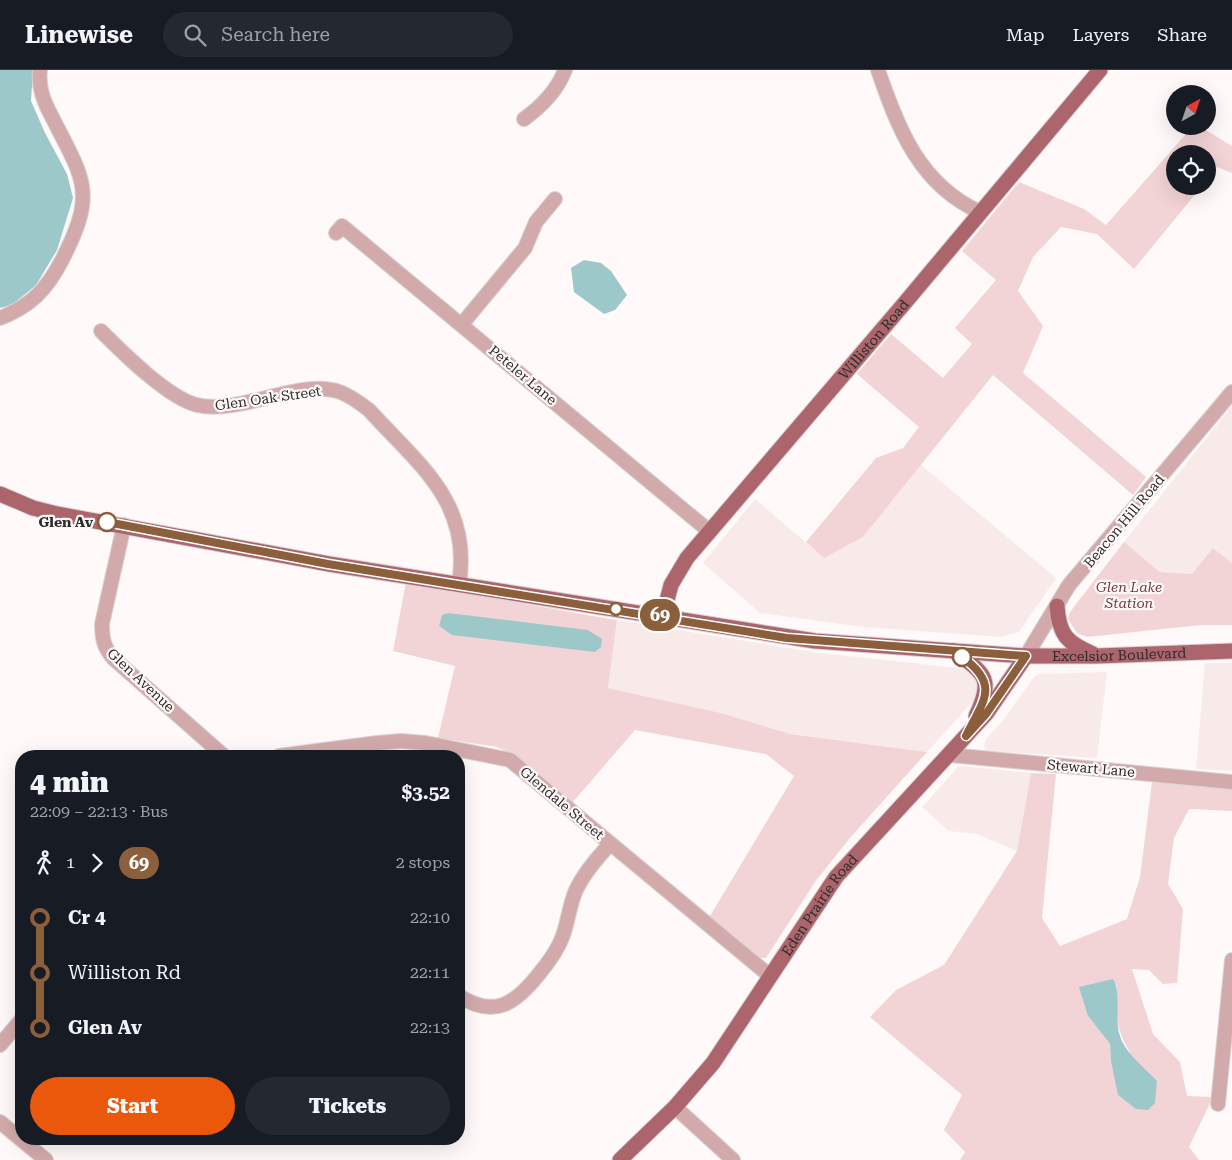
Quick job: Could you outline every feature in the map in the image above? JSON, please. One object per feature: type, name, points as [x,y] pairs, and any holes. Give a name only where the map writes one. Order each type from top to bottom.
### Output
[{"type":"main road","name":"Williston Road","points":[[663,616],[670,585],[686,558],[904,306],[980,212],[1100,70]]},
{"type":"main road","name":"Excelsior Boulevard","points":[[0,494],[33,508],[57,514],[124,525],[236,548],[815,641],[1026,656],[1097,656],[1232,650]]},
{"type":"main road","points":[[1057,606],[1058,620],[1065,637],[1097,656]]},
{"type":"main road","points":[[952,650],[978,669],[986,686],[985,697],[966,736]]},
{"type":"main road","name":"Eden Prairie Road","points":[[620,1160],[675,1107],[713,1063],[836,877],[986,714],[1026,656]]},
{"type":"street","points":[[0,318],[28,305],[45,288],[71,241],[83,201],[82,179],[74,158],[45,104],[40,90],[40,70]]},
{"type":"street","points":[[524,119],[540,107],[554,91],[565,70]]},
{"type":"street","points":[[878,70],[901,133],[912,154],[926,173],[943,190],[980,212]]},
{"type":"street","points":[[462,324],[525,248],[536,222],[555,199]]},
{"type":"street","name":"Peteler Lane","points":[[336,233],[342,226],[709,531]]},
{"type":"street","name":"Glen Oak Street","points":[[101,331],[164,388],[196,404],[213,406],[232,405],[320,389],[338,392],[355,399],[369,410],[432,478],[443,494],[458,529],[461,569],[459,584]]},
{"type":"street","name":"Beacon Hill Road","points":[[1026,656],[1069,585],[1232,392]]},
{"type":"street","name":"Glen Avenue","points":[[124,525],[102,624],[102,637],[106,649],[217,750]]},
{"type":"street","name":"Glendale Street","points":[[330,750],[376,742],[401,742],[426,743],[461,750]]},
{"type":"street","name":"Glendale Street","points":[[465,751],[510,760],[770,976]]},
{"type":"street","name":"Stewart Lane","points":[[950,755],[1232,782]]},
{"type":"street","points":[[465,1000],[471,1004],[486,1007],[501,1006],[515,1001],[526,991],[552,956],[561,940],[571,906],[583,877],[610,844]]},
{"type":"street","points":[[1218,1104],[1232,960]]},
{"type":"street","points":[[0,1045],[15,1027]]},
{"type":"street","points":[[675,1107],[733,1160]]},
{"type":"street","points":[[0,1122],[15,1134]]},
{"type":"street","points":[[28,1145],[46,1160]]},
{"type":"shaded area","points":[[1232,406],[1232,563],[1213,548],[1192,574],[1160,572],[1124,542]]},
{"type":"shaded area","points":[[920,464],[1056,578],[1019,632],[1001,637],[864,627],[760,613],[703,563],[755,499],[824,558],[863,537]]},
{"type":"shaded area","points":[[617,620],[813,652],[966,669],[978,683],[978,692],[976,698],[927,752],[790,734],[721,713],[608,688]]},
{"type":"shaded area","points":[[1205,663],[1232,663],[1232,771],[1196,769]]},
{"type":"shaded area","points":[[1107,672],[1097,758],[987,751],[984,747],[986,739],[1001,723],[1034,677],[1039,674]]},
{"type":"shaded area","points":[[958,767],[1031,773],[1017,851],[977,834],[949,831],[922,807]]},
{"type":"green space","points":[[1185,135],[1214,135],[1232,146],[1232,173],[1217,167],[1216,168],[1216,145],[1176,145]]},
{"type":"green space","points":[[1166,157],[1166,195],[1195,195],[1134,269],[1097,234],[1061,227],[1033,257],[1018,291],[1043,326],[1023,373],[1146,477],[1133,495],[993,375],[863,537],[824,558],[806,542],[876,458],[903,448],[919,427],[857,374],[891,334],[943,378],[972,344],[955,328],[996,280],[962,251],[1019,182],[1084,209],[1106,225]]},
{"type":"green space","name":"Glen Lake Station","points":[[1124,542],[1160,572],[1192,574],[1213,548],[1232,563],[1232,625],[1201,625],[1087,637],[1077,633],[1068,619],[1070,612]]},
{"type":"green space","points":[[406,582],[617,620],[608,688],[721,713],[790,734],[927,752],[849,839],[815,882],[766,958],[759,958],[710,916],[794,776],[766,754],[635,730],[572,803],[514,755],[497,747],[438,738],[455,666],[393,651]]},
{"type":"green space","points":[[1031,773],[1056,774],[1042,918],[1060,946],[1127,919],[1140,877],[1152,782],[1232,788],[1232,811],[1189,809],[1174,838],[1168,884],[1183,909],[1177,983],[1163,984],[1149,970],[1132,969],[1153,1034],[1180,1062],[1187,1096],[1213,1097],[1189,1147],[1199,1160],[960,1160],[965,1152],[944,1130],[962,1095],[870,1017],[896,990],[944,965],[1017,851]],"holes":[[[1117,985],[1119,1028],[1130,1052],[1111,1061],[1110,1044],[1088,1016]]]},
{"type":"water","points":[[0,70],[33,70],[31,101],[45,133],[67,174],[73,198],[57,250],[36,285],[12,305],[0,308]]},
{"type":"water","points":[[584,260],[601,263],[611,271],[627,295],[615,310],[604,314],[574,292],[571,268]]},
{"type":"water","points":[[448,613],[588,630],[602,639],[601,647],[595,652],[452,635],[439,626],[442,615]]},
{"type":"water","points":[[1113,979],[1118,999],[1118,1030],[1120,1036],[1126,1048],[1157,1081],[1155,1103],[1148,1110],[1136,1109],[1118,1095],[1111,1061],[1110,1044],[1088,1016],[1079,987]]},
{"type":"bus line","name":"69","points":[[107,522],[328,564],[663,616],[787,638],[1026,656],[986,714],[966,736],[985,697],[986,686],[984,678],[978,669],[962,657]]},
{"type":"place","name":"Glen Av","points":[[107,522]]}]
